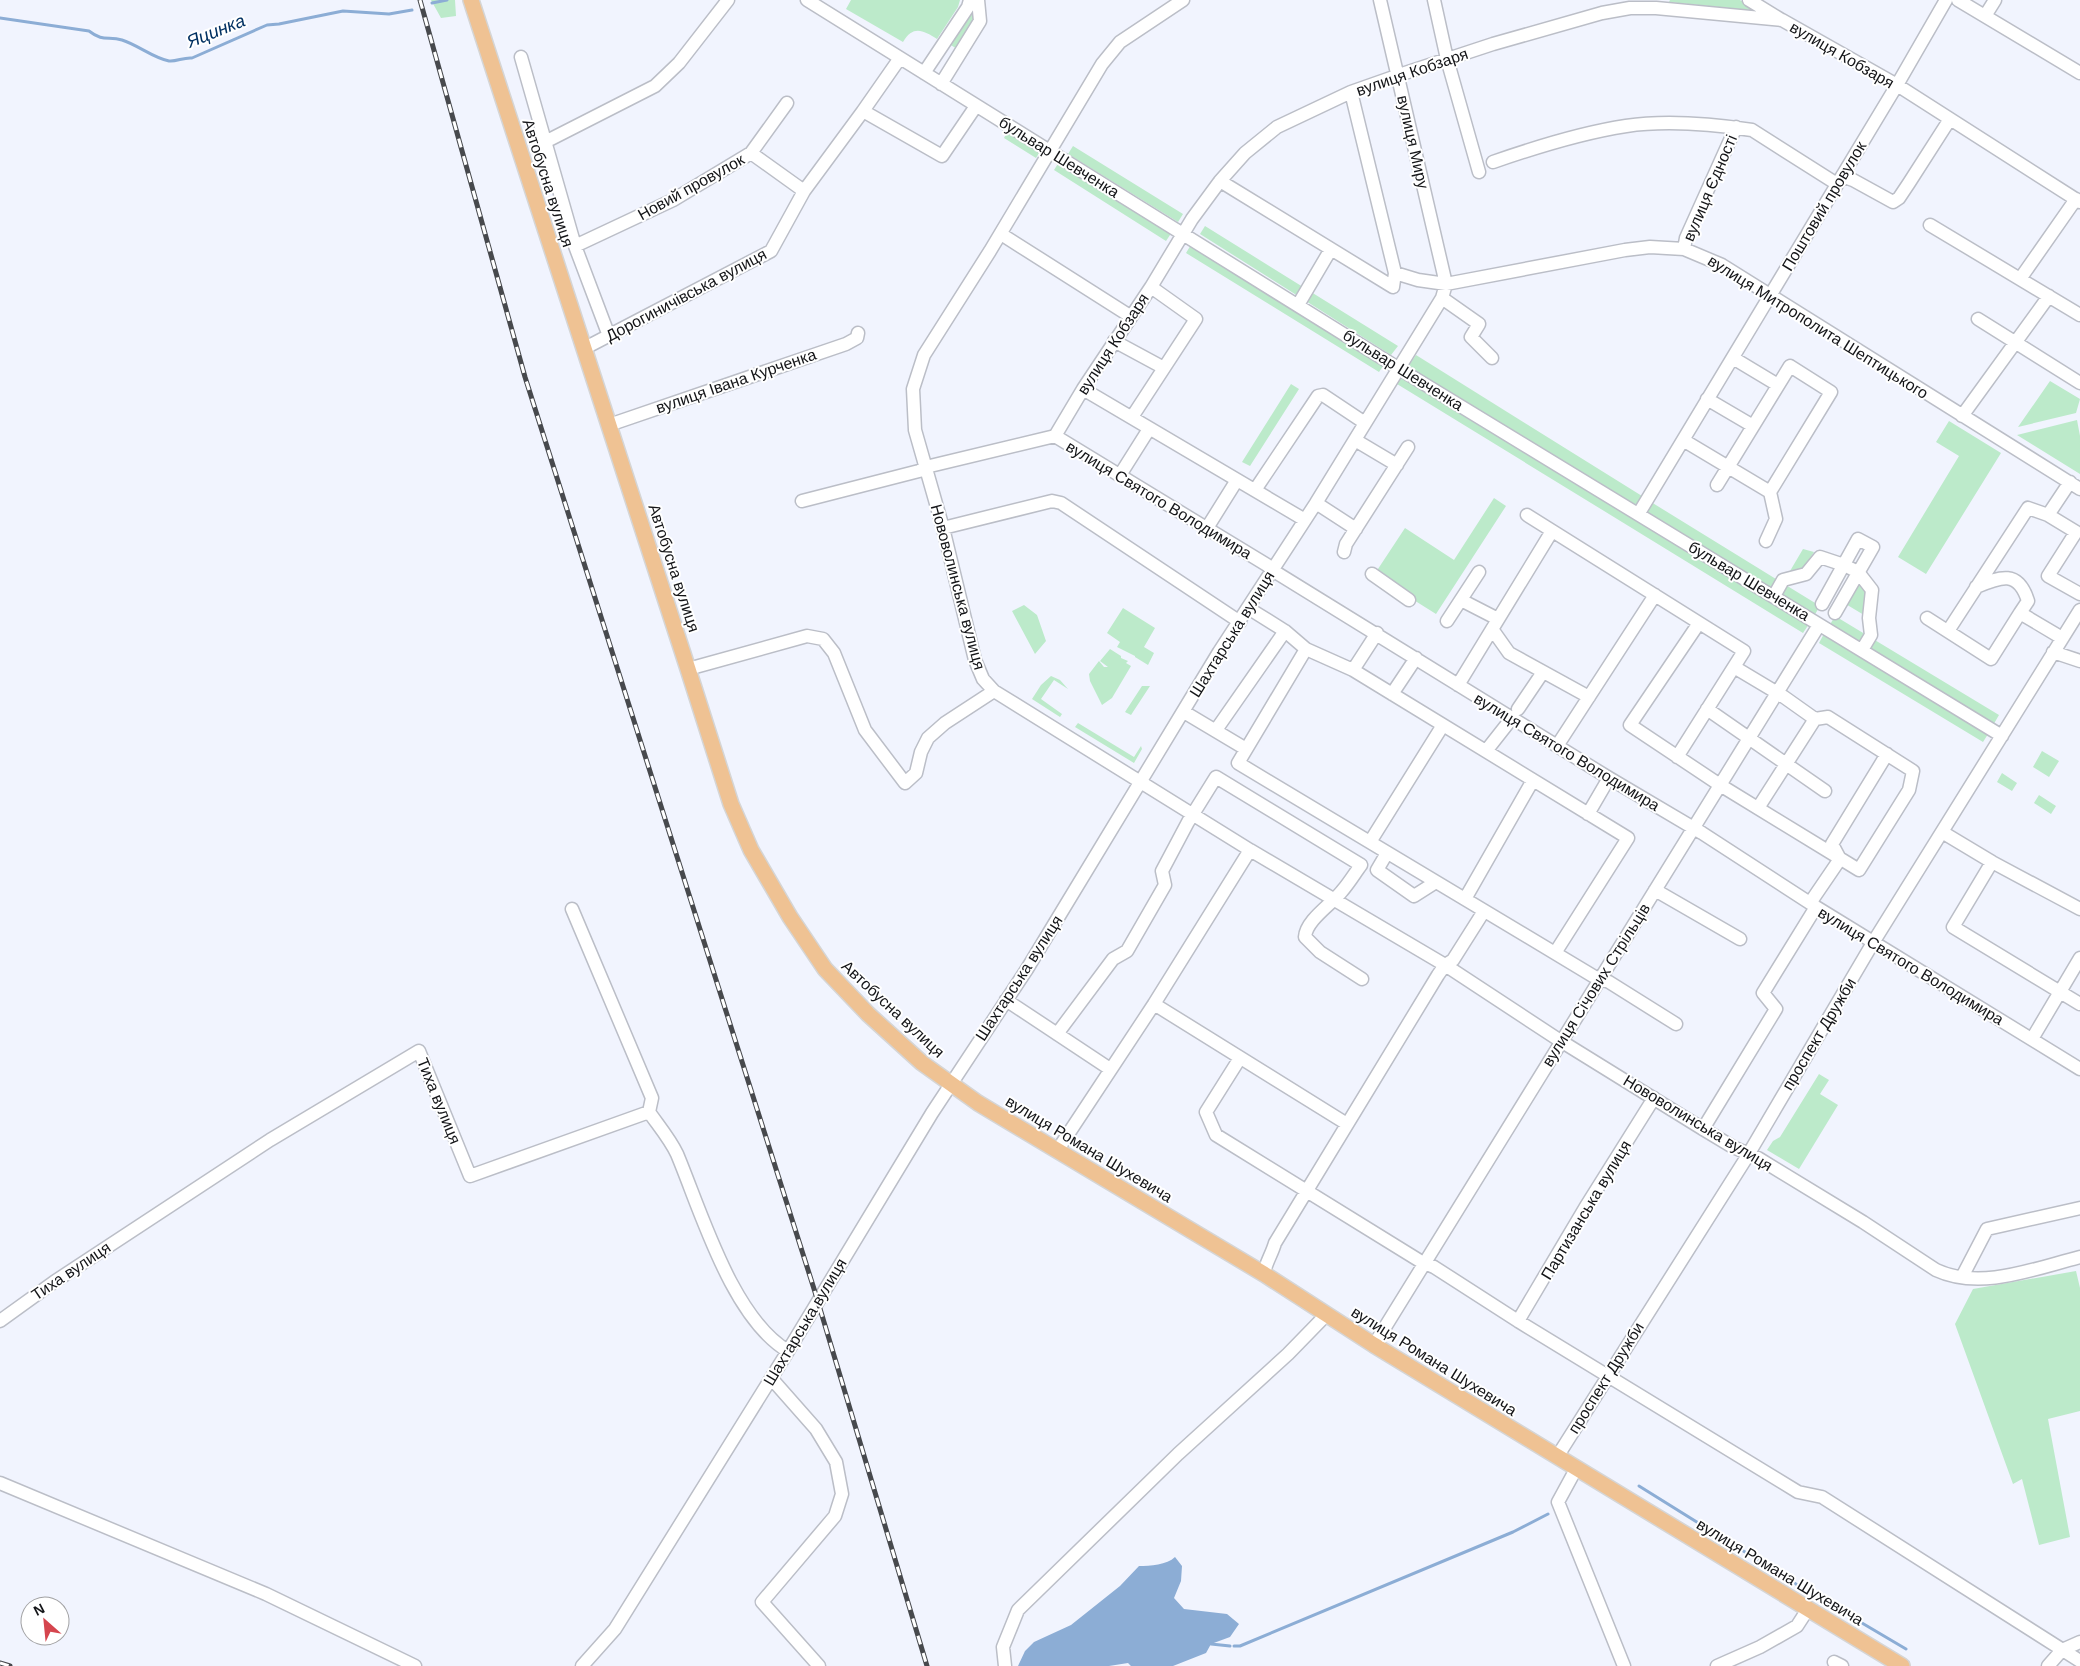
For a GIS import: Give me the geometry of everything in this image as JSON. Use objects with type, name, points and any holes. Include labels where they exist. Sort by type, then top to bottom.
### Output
[{"type":"main road","name":"Автобусна вулиця","points":[[471,0],[585,348],[730,804],[751,850],[790,917],[825,969],[868,1014],[922,1063],[950,1084]]},
{"type":"main road","name":"вулиця Романа Шухевича","points":[[950,1084],[1264,1274],[1326,1315],[1576,1469],[1902,1666]]},
{"type":"street","points":[[545,142],[655,86],[679,63],[728,0]]},
{"type":"street","name":"бульвар Шевченка","points":[[807,0],[898,61],[924,73],[1051,150],[1398,368],[1639,513],[2002,736]]},
{"type":"street","points":[[924,73],[968,7],[970,0]]},
{"type":"street","points":[[941,84],[980,22],[978,0]]},
{"type":"street","name":"Нововолинська вулиця","points":[[1183,0],[1120,42],[1102,64],[1001,234],[924,355],[914,389],[914,430],[943,528],[975,660],[983,680],[994,690],[1250,850],[1446,965],[1561,1041],[1733,1146],[1749,1153],[1945,1274],[1962,1278],[2001,1277],[2080,1257]]},
{"type":"street","name":"вулиця Миру","points":[[1380,0],[1446,284]]},
{"type":"street","points":[[1434,0],[1447,59],[1479,172]]},
{"type":"street","points":[[1749,0],[1782,20]]},
{"type":"street","name":"Поштовий провулок","points":[[1639,513],[1897,86],[1946,0]]},
{"type":"street","points":[[1958,0],[2080,73]]},
{"type":"street","points":[[1985,16],[1995,0]]},
{"type":"street","name":"вулиця Кобзаря","points":[[1055,436],[1183,233],[1220,181],[1245,153],[1277,127],[1351,92],[1398,75],[1602,13],[1658,4],[1782,20],[1897,86],[2078,201]]},
{"type":"street","name":"Автобусна вулиця","points":[[521,57],[574,246],[609,336]]},
{"type":"street","name":"Дорогиничівська вулиця","points":[[585,348],[771,251],[804,190],[898,61]]},
{"type":"street","points":[[1220,181],[1394,287],[1395,272],[1351,92]]},
{"type":"street","name":"Новий провулок","points":[[574,246],[673,200],[751,153],[787,102]]},
{"type":"street","points":[[863,111],[942,156],[976,106]]},
{"type":"street","name":"вулиця Єдності","points":[[1492,162],[1560,140],[1627,126],[1668,124],[1736,128],[1752,130],[1840,180],[1853,180],[1893,202],[1899,198],[1950,119]]},
{"type":"street","name":"вулиця Єдності","points":[[1684,249],[1686,238],[1736,128]]},
{"type":"street","points":[[751,153],[804,190]]},
{"type":"street","points":[[2020,279],[2078,201]]},
{"type":"street","points":[[1930,225],[2080,315]]},
{"type":"street","points":[[1001,234],[1130,316]]},
{"type":"street","name":"вулиця Митрополита Шептицького","points":[[1395,272],[1418,280],[1446,284],[1625,250],[1661,247],[1684,249],[1715,262],[2075,486]]},
{"type":"street","points":[[1298,305],[1331,249]]},
{"type":"street","name":"Шахтарська вулиця","points":[[582,1666],[614,1630],[788,1351],[950,1084],[1006,1000],[1142,783],[1248,608],[1355,440],[1442,298],[1446,284]]},
{"type":"street","points":[[1132,417],[1196,319],[1150,287]]},
{"type":"street","points":[[1962,416],[2049,296]]},
{"type":"street","points":[[1442,298],[1479,324],[1471,337],[1492,358]]},
{"type":"street","points":[[1978,319],[2080,383]]},
{"type":"street","name":"вулиця Івана Курченка","points":[[609,425],[846,344],[856,338],[858,333]]},
{"type":"street","points":[[1114,341],[1164,368]]},
{"type":"street","points":[[1733,358],[1778,385]]},
{"type":"street","points":[[1716,485],[1790,366],[1831,392],[1770,492],[1776,519],[1766,541]]},
{"type":"street","points":[[1083,389],[1304,520]]},
{"type":"street","points":[[1255,490],[1318,396],[1323,395],[1365,423]]},
{"type":"street","points":[[1707,399],[1753,426]]},
{"type":"street","points":[[1120,475],[1149,429]]},
{"type":"street","points":[[802,502],[926,469],[930,466],[1055,436]]},
{"type":"street","name":"вулиця Святого Володимира","points":[[1055,436],[1377,633],[1458,685],[1515,714],[1557,746],[1744,859],[1813,905],[2080,1069]]},
{"type":"street","points":[[1355,440],[1397,465]]},
{"type":"street","points":[[1683,440],[1770,492]]},
{"type":"street","points":[[1344,552],[1346,544],[1408,447]]},
{"type":"street","points":[[1207,528],[1237,480]]},
{"type":"street","points":[[2048,515],[2075,486]]},
{"type":"street","points":[[943,528],[1052,501],[1062,503],[1240,622]]},
{"type":"street","points":[[1316,502],[1356,529]]},
{"type":"street","points":[[1948,631],[2028,508],[2048,515],[2076,532],[2048,576],[2080,594]]},
{"type":"street","points":[[1527,515],[1744,651],[1677,756]]},
{"type":"street","points":[[1458,685],[1552,531]]},
{"type":"street","points":[[1822,604],[1858,539],[1873,547],[1835,612]]},
{"type":"street","points":[[1774,596],[1783,580],[1806,574],[1820,557],[1858,572],[1872,590],[1869,618],[1871,635],[1862,650]]},
{"type":"street","points":[[1447,621],[1479,572]]},
{"type":"street","points":[[1372,574],[1410,600]]},
{"type":"street","points":[[1927,618],[1991,659],[2028,601],[2024,590],[2012,579],[2002,577],[1976,587]]},
{"type":"street","points":[[1557,746],[1656,596]]},
{"type":"street","points":[[1461,600],[1495,624],[1509,654],[1589,697]]},
{"type":"street","points":[[1248,608],[1285,631],[1306,649],[1353,670],[1628,838],[1555,953]]},
{"type":"street","name":"проспект Дружби","points":[[1557,1457],[1749,1153],[1874,942],[2080,610]]},
{"type":"street","points":[[2020,613],[2062,638]]},
{"type":"street","points":[[1699,623],[1630,725],[1720,785],[1859,870],[1909,790],[1913,771],[1828,716],[1815,719],[1758,808]]},
{"type":"street","name":"вулиця Січових Стрільців","points":[[1374,1345],[1808,640],[1820,624]]},
{"type":"street","points":[[1216,730],[1285,631]]},
{"type":"street","points":[[1353,670],[1377,633]]},
{"type":"street","points":[[688,668],[807,636],[824,639],[834,653],[865,730],[905,783],[916,773],[921,752],[928,738],[945,723],[994,690]]},
{"type":"street","points":[[1306,649],[1238,763],[1676,1024]]},
{"type":"street","points":[[2054,652],[2080,661]]},
{"type":"street","points":[[1392,694],[1416,658]]},
{"type":"street","points":[[1734,667],[1776,692],[1815,719]]},
{"type":"street","points":[[1486,751],[1515,714],[1543,672]]},
{"type":"street","points":[[1707,709],[1825,791]]},
{"type":"street","points":[[1184,712],[1246,749]]},
{"type":"street","points":[[1370,842],[1443,725]]},
{"type":"street","points":[[1840,858],[1832,844],[1886,754]]},
{"type":"street","points":[[1057,1034],[1113,959],[1126,951],[1166,885],[1162,872],[1216,777],[1361,865],[1335,899],[1326,906],[1307,928],[1305,937],[1320,952],[1362,980]]},
{"type":"street","points":[[1588,814],[1609,778]]},
{"type":"street","points":[[1464,899],[1533,780]]},
{"type":"street","points":[[1942,832],[1992,862],[2080,909]]},
{"type":"street","points":[[1058,1151],[1154,1004],[1250,850]]},
{"type":"street","points":[[1387,853],[1378,870],[1414,896],[1436,882]]},
{"type":"street","points":[[1703,1128],[1776,1008],[1763,993],[1840,858]]},
{"type":"street","points":[[1992,862],[1954,927],[2080,1004]]},
{"type":"street","points":[[1655,890],[1740,939]]},
{"type":"street","points":[[572,910],[652,1098],[649,1112],[676,1152],[694,1201],[721,1263],[739,1295],[770,1339],[788,1351]]},
{"type":"street","points":[[1264,1274],[1265,1267],[1272,1257],[1275,1243],[1347,1124],[1446,965],[1453,960],[1484,911]]},
{"type":"street","points":[[2032,1039],[2080,958]]},
{"type":"street","points":[[1006,1000],[1110,1069]]},
{"type":"street","points":[[1154,1004],[1347,1124]]},
{"type":"street","name":"Тиха вулиця","points":[[0,1321],[62,1277],[270,1140],[419,1051],[470,1176],[649,1112]]},
{"type":"street","points":[[1240,1058],[1206,1112],[1216,1135],[1798,1492],[1822,1498],[2080,1661]]},
{"type":"street","name":"Партизанська вулиця","points":[[1518,1321],[1585,1208],[1654,1098]]},
{"type":"street","points":[[1962,1278],[1986,1229],[2080,1208]]},
{"type":"street","points":[[1005,1666],[1002,1647],[1018,1610],[1178,1454],[1288,1354],[1326,1315]]},
{"type":"street","points":[[771,1378],[816,1429],[836,1462],[842,1494],[835,1516],[762,1602],[819,1666]]},
{"type":"street","points":[[1576,1469],[1558,1502],[1624,1666]]},
{"type":"street","points":[[0,1483],[244,1584],[414,1666]]},
{"type":"street","points":[[1717,1666],[1760,1647],[1797,1626],[1808,1609]]},
{"type":"street","points":[[2048,1666],[2062,1650],[2080,1642]]},
{"type":"green space","points":[[431,0],[455,0],[456,16],[441,18]]},
{"type":"green space","points":[[851,0],[960,0],[958,7],[937,39],[927,33],[914,31],[903,42],[846,9]]},
{"type":"green space","points":[[1670,0],[1740,0],[1758,11],[1669,2]]},
{"type":"green space","points":[[972,13],[976,15],[959,50],[949,44]]},
{"type":"green space","points":[[1008,130],[1041,150],[1036,158],[1004,138]]},
{"type":"green space","points":[[1073,146],[1183,214],[1178,222],[1068,154]]},
{"type":"green space","points":[[1061,159],[1172,232],[1166,241],[1054,170]]},
{"type":"green space","points":[[1205,226],[1398,346],[1391,355],[1200,234]]},
{"type":"green space","points":[[1192,243],[1385,363],[1379,372],[1186,253]]},
{"type":"green space","points":[[1416,355],[1642,496],[1636,505],[1406,369]]},
{"type":"green space","points":[[1403,373],[1811,621],[1803,633],[1397,384]]},
{"type":"green space","points":[[2050,381],[2080,399],[2076,413],[2018,427]]},
{"type":"green space","points":[[1291,384],[1299,389],[1250,466],[1242,462]]},
{"type":"green space","points":[[2077,420],[2080,436],[2080,474],[2017,435]]},
{"type":"green space","points":[[1949,421],[2001,453],[1926,574],[1898,557],[1959,456],[1936,442]]},
{"type":"green space","points":[[1494,498],[1506,506],[1436,614],[1374,575],[1405,528],[1454,560]]},
{"type":"green space","points":[[1651,502],[1820,606],[1814,616],[1644,512]]},
{"type":"green space","points":[[1803,549],[1814,552],[1803,569],[1790,571]]},
{"type":"green space","points":[[1864,584],[1868,590],[1864,615],[1844,603],[1853,585]]},
{"type":"green space","points":[[1024,605],[1037,615],[1046,641],[1035,654],[1012,611]]},
{"type":"green space","points":[[1123,608],[1155,628],[1144,647],[1154,653],[1148,665],[1117,647],[1120,642],[1107,633]]},
{"type":"green space","points":[[1835,616],[1999,715],[1992,727],[1828,628]]},
{"type":"green space","points":[[1825,632],[1990,731],[1983,742],[1819,643]]},
{"type":"green space","points":[[1110,649],[1128,661],[1126,663],[1131,666],[1112,698],[1102,705],[1090,681],[1089,674],[1099,661],[1104,667],[1108,667],[1100,661]]},
{"type":"green space","points":[[1051,676],[1060,680],[1068,689],[1054,680],[1041,699],[1062,714],[1060,717],[1032,699],[1041,685]]},
{"type":"green space","points":[[1142,686],[1150,686],[1131,715],[1125,712]]},
{"type":"green space","points":[[1078,723],[1134,757],[1141,746],[1142,749],[1134,763],[1075,727]]},
{"type":"green space","points":[[2042,751],[2059,761],[2049,777],[2033,767]]},
{"type":"green space","points":[[2002,773],[2017,783],[2012,791],[1997,782]]},
{"type":"green space","points":[[2039,795],[2056,806],[2051,814],[2034,803]]},
{"type":"green space","points":[[1819,1074],[1829,1080],[1820,1094],[1838,1105],[1799,1169],[1767,1150],[1773,1141],[1780,1137]]},
{"type":"green space","points":[[2076,1271],[2080,1288],[2080,1411],[2048,1419],[2070,1537],[2039,1545],[2022,1479],[2013,1484],[1955,1324],[1973,1289]]},
{"type":"water","points":[[1175,1557],[1182,1566],[1181,1581],[1174,1598],[1184,1609],[1227,1614],[1239,1624],[1230,1637],[1211,1644],[1206,1653],[1173,1666],[1131,1666],[1128,1663],[1109,1666],[1018,1666],[1025,1651],[1034,1642],[1071,1625],[1120,1586],[1139,1566],[1163,1563]]},
{"type":"waterway","name":"Яцинка","points":[[432,3],[447,0]]},
{"type":"waterway","name":"Яцинка","points":[[0,18],[89,31],[102,38],[122,40],[157,57],[172,61],[192,58],[267,25],[343,11],[389,14],[412,10]]},
{"type":"waterway","points":[[1639,1486],[1761,1562]]},
{"type":"waterway","points":[[1234,1646],[1240,1646],[1513,1532],[1548,1514]]},
{"type":"waterway","points":[[1779,1574],[1906,1649]]},
{"type":"waterway","points":[[1211,1644],[1230,1646]]},
{"type":"railway","points":[[420,0],[525,377],[815,1292],[927,1666]]},
{"type":"railway","points":[[0,1663],[10,1666]]}]
